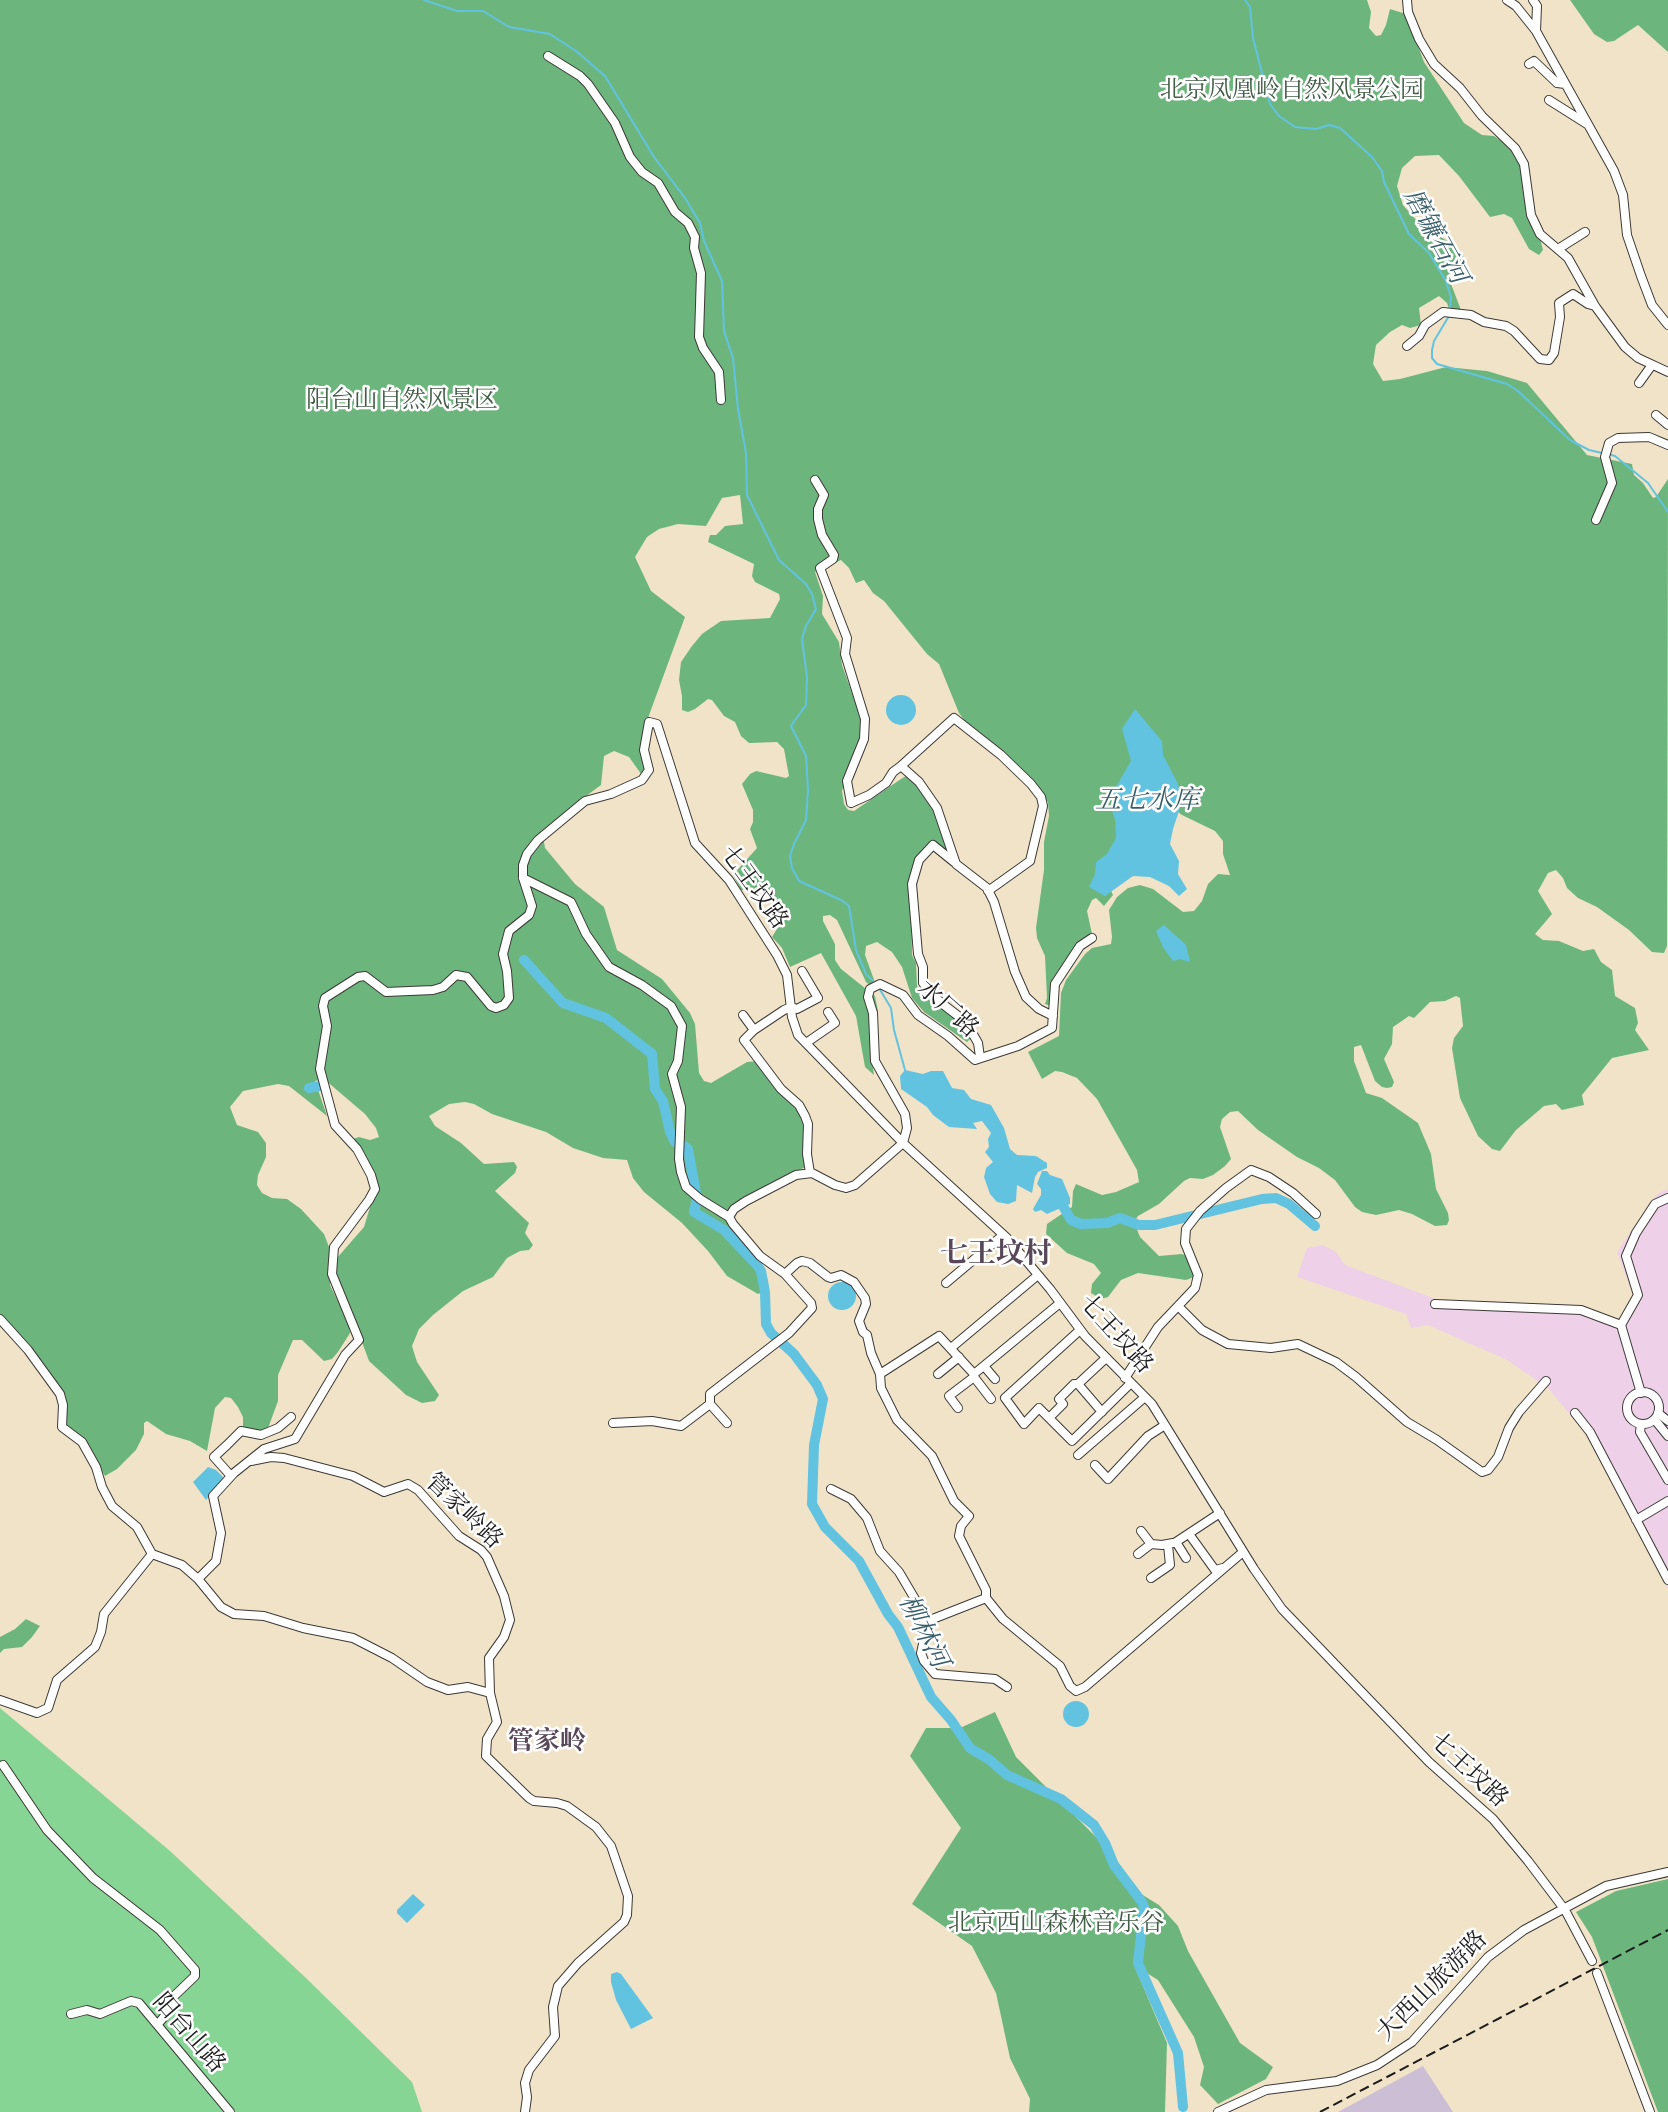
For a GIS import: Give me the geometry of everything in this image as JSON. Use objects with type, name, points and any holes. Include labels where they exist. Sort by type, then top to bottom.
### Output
[{"type":"street","points":[[1407,0],[1408,12],[1419,39],[1434,64],[1515,148],[1524,164],[1531,215],[1540,234],[1568,258],[1595,306],[1625,347],[1668,372]]},
{"type":"street","points":[[1507,0],[1516,6],[1536,31],[1614,171],[1622,191],[1627,235],[1652,305],[1668,325]]},
{"type":"street","points":[[1533,0],[1537,6],[1536,31]]},
{"type":"street","points":[[548,56],[588,84],[615,123],[630,157],[642,172],[658,183],[675,212],[688,223],[695,236],[694,248],[701,273],[699,337],[719,372],[721,400]]},
{"type":"street","points":[[1529,64],[1534,61],[1557,83],[1565,84]]},
{"type":"street","points":[[1549,100],[1587,124]]},
{"type":"street","points":[[1558,249],[1585,232]]},
{"type":"street","points":[[1407,346],[1419,336],[1424,325],[1443,312],[1471,315],[1484,322],[1506,326],[1540,359],[1549,360],[1554,353],[1560,317],[1559,303],[1573,294],[1595,306]]},
{"type":"street","points":[[1639,383],[1652,365]]},
{"type":"street","points":[[1656,415],[1668,425]]},
{"type":"street","points":[[1596,520],[1612,483],[1605,454],[1613,439],[1655,438],[1668,445]]},
{"type":"street","points":[[815,480],[824,495],[818,509],[822,535],[834,555],[833,559],[820,568],[848,638],[845,654],[865,719],[864,739],[847,781],[851,803],[886,783],[893,772],[954,718],[1001,755],[1041,797],[1043,806],[1030,861],[988,891]]},
{"type":"street","name":"七王坟路","points":[[523,878],[523,865],[527,854],[538,840],[572,810],[585,801],[631,786],[647,775],[649,770],[644,750],[649,722],[657,724],[695,843],[736,889],[787,975],[798,1035],[903,1143],[1003,1235],[1080,1330],[1145,1396],[1282,1609],[1429,1762],[1493,1819],[1565,1910],[1592,1961]]},
{"type":"street","points":[[901,766],[919,782],[937,808],[956,864]]},
{"type":"street","points":[[980,1057],[978,1043],[967,1022],[940,1002],[922,983],[923,967],[915,930],[912,884],[919,860],[933,845],[988,891],[1027,997],[1039,1009],[1054,1016]]},
{"type":"street","points":[[523,878],[571,902],[586,934],[609,967],[642,985],[671,1006],[682,1033],[678,1061],[672,1074],[681,1107],[679,1164],[683,1181],[697,1197],[729,1217],[760,1256],[785,1274],[811,1303],[812,1308],[789,1333],[710,1394],[710,1404],[727,1423]]},
{"type":"street","points":[[198,1579],[215,1561],[221,1533],[213,1496],[231,1476],[264,1449],[295,1439],[339,1364],[359,1340],[332,1274],[334,1247],[369,1200],[374,1189],[372,1175],[357,1149],[335,1125],[320,1069],[327,1026],[323,1006],[325,998],[358,976],[365,976],[386,992],[433,990],[443,987],[456,975],[467,977],[491,1006],[496,1008],[504,1005],[509,998],[508,971],[503,954],[509,931],[529,915],[532,906],[523,878]]},
{"type":"street","points":[[1054,1016],[1052,1009],[1055,984],[1080,946],[1092,938]]},
{"type":"street","points":[[802,971],[818,998],[797,1009],[791,1007],[754,1030],[746,1037],[745,1044],[781,1089],[799,1105],[805,1116],[808,1124],[807,1154],[810,1173]]},
{"type":"street","name":"水厂路","points":[[903,1143],[907,1128],[905,1114],[875,1061],[873,1013],[868,997],[870,989],[880,984],[903,995],[918,1015],[948,1036],[975,1060],[1042,1034],[1052,1028],[1054,1016]]},
{"type":"street","points":[[806,1042],[835,1023],[828,1012]]},
{"type":"street","points":[[743,1015],[754,1030]]},
{"type":"street","points":[[729,1217],[734,1209],[796,1175],[810,1173],[846,1188],[855,1185],[903,1143]]},
{"type":"street","points":[[1080,1330],[1005,1398],[1024,1424],[1039,1408],[1072,1441],[1102,1412],[1128,1380],[1158,1327],[1195,1287],[1198,1275],[1185,1243],[1186,1229],[1200,1211],[1251,1170],[1269,1177],[1293,1193],[1316,1214]]},
{"type":"street","points":[[1641,1393],[1621,1325],[1638,1295],[1626,1256],[1636,1233],[1655,1204],[1668,1198]]},
{"type":"street","points":[[946,1283],[1003,1235]]},
{"type":"street","points":[[785,1274],[802,1261],[810,1263],[828,1277],[841,1275],[854,1282],[865,1298],[866,1304],[859,1321],[867,1335],[880,1374],[881,1388],[897,1420],[932,1456],[954,1501],[970,1516],[961,1526],[959,1536],[986,1590],[986,1598],[1003,1619],[1060,1666],[1070,1686],[1076,1691],[1085,1688],[1243,1552]]},
{"type":"street","points":[[951,1348],[1038,1275]]},
{"type":"street","points":[[958,1408],[949,1396],[1060,1303]]},
{"type":"street","points":[[1435,1304],[1580,1310],[1621,1325]]},
{"type":"street","points":[[1178,1306],[1202,1330],[1227,1345],[1271,1348],[1298,1344],[1336,1362],[1399,1416],[1482,1472],[1488,1470],[1498,1457],[1509,1428],[1519,1412],[1546,1381]]},
{"type":"street","points":[[0,1320],[20,1340],[60,1394],[63,1405],[60,1421],[62,1427],[77,1437],[88,1450],[112,1506],[137,1527],[152,1554],[178,1563],[198,1579],[221,1608],[234,1614],[264,1616],[303,1628],[353,1638],[392,1658],[427,1682],[449,1690],[468,1687],[490,1693]]},
{"type":"street","points":[[880,1374],[939,1336],[991,1399]]},
{"type":"street","points":[[938,1374],[959,1357]]},
{"type":"street","points":[[1049,1418],[1063,1404],[1059,1399],[1073,1384],[1078,1384],[1106,1358]]},
{"type":"street","points":[[984,1366],[995,1379]]},
{"type":"street","points":[[1078,1384],[1102,1412]]},
{"type":"street","points":[[1656,1416],[1648,1424],[1641,1424],[1630,1417],[1627,1409],[1631,1398],[1641,1393],[1649,1394],[1668,1406]]},
{"type":"street","points":[[1078,1455],[1145,1396]]},
{"type":"street","points":[[1656,1400],[1656,1416],[1668,1436]]},
{"type":"street","points":[[614,1423],[652,1421],[681,1426],[710,1404]]},
{"type":"street","points":[[1575,1413],[1590,1432],[1668,1580]]},
{"type":"street","points":[[1656,1416],[1668,1421]]},
{"type":"street","points":[[231,1476],[214,1457],[241,1431],[261,1435],[278,1428],[291,1417]]},
{"type":"street","points":[[1095,1465],[1108,1479],[1148,1436],[1165,1424]]},
{"type":"street","points":[[1641,1424],[1640,1432],[1668,1479]]},
{"type":"street","name":"管家岭路","points":[[248,1462],[271,1457],[284,1458],[353,1476],[384,1492],[408,1484],[418,1490],[459,1536],[481,1550],[504,1596],[510,1620],[504,1636],[489,1658],[490,1693],[497,1722],[485,1748],[488,1760],[529,1798],[567,1806],[596,1827],[611,1846],[628,1896],[627,1915],[624,1922],[569,1972],[558,1986],[554,2007],[555,2036],[529,2070],[525,2082],[525,2112]]},
{"type":"street","points":[[831,1489],[851,1499],[867,1518],[880,1551],[899,1572],[922,1611],[926,1630],[921,1653],[934,1674],[995,1679],[1007,1687]]},
{"type":"street","points":[[1636,1520],[1668,1501]]},
{"type":"street","points":[[1138,1554],[1151,1544],[1172,1544],[1220,1513]]},
{"type":"street","points":[[1141,1531],[1151,1544]]},
{"type":"street","points":[[1189,1534],[1215,1570],[1223,1568]]},
{"type":"street","points":[[1172,1544],[1186,1558]]},
{"type":"street","points":[[1151,1578],[1170,1565],[1172,1544]]},
{"type":"street","points":[[0,1700],[37,1713],[48,1707],[57,1680],[95,1647],[101,1633],[104,1614],[152,1554]]},
{"type":"street","points":[[925,1622],[986,1598]]},
{"type":"street","points":[[3,1765],[47,1830],[93,1878],[160,1930],[195,1970],[195,1976],[172,1998],[173,2006],[158,2024]]},
{"type":"street","name":"大西山旅游路","points":[[1218,2112],[1266,2090],[1337,2081],[1389,2059],[1421,2033],[1488,1957],[1524,1930],[1606,1886],[1668,1872]]},
{"type":"street","points":[[1597,1973],[1650,2112]]},
{"type":"street","name":"阳台山路","points":[[71,2014],[87,2010],[100,2014],[131,2001],[138,2003],[230,2112]]},
{"type":"shaded area","points":[[1668,1189],[1668,1589],[1585,1433],[1549,1389],[1507,1360],[1428,1325],[1411,1328],[1406,1314],[1297,1277],[1307,1248],[1323,1245],[1336,1252],[1345,1265],[1438,1300],[1580,1305],[1621,1320],[1633,1295],[1617,1252],[1656,1195]]},
{"type":"shaded area","points":[[1423,2066],[1453,2112],[1338,2112]]},
{"type":"green space","name":"阳台山自然风景区","points":[[0,0],[1367,0],[1371,12],[1369,28],[1376,36],[1381,35],[1390,9],[1406,14],[1424,62],[1464,123],[1482,135],[1494,136],[1510,147],[1520,159],[1543,250],[1539,255],[1529,249],[1512,218],[1504,214],[1490,217],[1459,176],[1439,155],[1415,156],[1402,168],[1397,186],[1403,205],[1424,229],[1454,244],[1465,259],[1448,276],[1461,310],[1458,317],[1452,317],[1447,303],[1439,296],[1419,308],[1421,325],[1410,328],[1402,325],[1390,332],[1376,345],[1373,364],[1383,381],[1446,367],[1487,371],[1527,383],[1587,455],[1632,464],[1634,475],[1653,498],[1668,479],[1667,946],[1664,953],[1652,952],[1629,930],[1597,907],[1578,898],[1567,888],[1556,870],[1548,873],[1538,891],[1552,914],[1535,934],[1543,940],[1559,941],[1583,951],[1594,949],[1601,962],[1612,970],[1615,996],[1635,1008],[1638,1023],[1635,1030],[1649,1050],[1612,1058],[1582,1095],[1584,1105],[1562,1110],[1556,1104],[1544,1106],[1516,1130],[1500,1151],[1492,1149],[1478,1136],[1460,1098],[1452,1048],[1454,1038],[1463,1026],[1460,998],[1456,996],[1445,1001],[1430,1002],[1414,1018],[1409,1016],[1393,1027],[1392,1044],[1384,1059],[1394,1082],[1392,1087],[1382,1087],[1375,1081],[1361,1045],[1354,1047],[1354,1061],[1366,1093],[1382,1098],[1418,1123],[1431,1154],[1436,1189],[1448,1213],[1447,1225],[1435,1226],[1399,1210],[1376,1215],[1362,1212],[1355,1207],[1335,1180],[1258,1130],[1238,1111],[1230,1112],[1222,1119],[1220,1127],[1231,1159],[1225,1166],[1203,1179],[1190,1178],[1184,1181],[1159,1204],[1138,1216],[1134,1222],[1140,1237],[1159,1256],[1187,1256],[1196,1273],[1194,1277],[1186,1280],[1138,1273],[1121,1280],[1108,1297],[1101,1299],[1091,1293],[1092,1284],[1101,1273],[1094,1264],[1067,1253],[1046,1234],[1047,1224],[1072,1207],[1076,1184],[1102,1195],[1116,1192],[1139,1182],[1137,1170],[1097,1099],[1077,1078],[1062,1072],[1055,1071],[1042,1079],[1028,1052],[1059,1036],[1061,993],[1066,980],[1092,948],[1111,944],[1109,910],[1117,897],[1128,888],[1140,885],[1153,889],[1183,912],[1194,911],[1202,901],[1208,884],[1218,874],[1230,875],[1223,854],[1223,841],[1215,831],[1182,815],[1166,803],[1124,802],[1109,886],[1113,895],[1104,906],[1096,898],[1092,900],[1087,911],[1092,934],[1058,980],[1051,1006],[1045,1004],[1045,956],[1037,938],[1036,928],[1044,870],[1048,802],[1029,776],[968,725],[959,713],[939,664],[927,654],[864,580],[856,583],[849,568],[841,560],[815,572],[823,596],[822,614],[839,642],[842,665],[862,721],[859,747],[848,769],[842,791],[844,804],[848,810],[854,811],[906,776],[911,778],[932,803],[952,858],[935,845],[918,868],[911,896],[912,955],[916,963],[917,986],[922,995],[966,1029],[971,1038],[967,1042],[924,1012],[912,998],[902,967],[892,952],[877,942],[866,946],[865,955],[877,988],[866,982],[837,920],[830,915],[823,916],[835,944],[835,960],[841,969],[875,996],[878,1011],[873,1034],[874,1075],[865,1067],[856,1016],[821,953],[790,967],[782,948],[772,937],[782,921],[775,897],[764,888],[741,890],[733,875],[757,848],[750,829],[753,810],[742,784],[756,771],[786,778],[789,776],[784,749],[777,742],[749,743],[741,736],[735,722],[724,716],[712,700],[708,699],[688,712],[682,710],[679,680],[681,662],[702,634],[721,621],[770,618],[780,599],[779,594],[755,582],[752,576],[754,564],[708,542],[710,535],[716,535],[725,526],[743,524],[740,495],[722,498],[706,526],[678,524],[659,529],[647,537],[635,557],[651,591],[685,617],[648,718],[644,778],[629,757],[614,751],[604,756],[601,785],[570,808],[543,836],[545,848],[575,884],[604,907],[617,950],[662,979],[690,1013],[695,1024],[699,1073],[704,1081],[711,1083],[747,1062],[758,1061],[787,1100],[804,1117],[807,1166],[730,1207],[727,1213],[761,1261],[764,1272],[763,1292],[758,1294],[727,1276],[682,1223],[644,1192],[633,1178],[627,1160],[603,1158],[573,1148],[546,1132],[492,1114],[474,1104],[449,1104],[429,1116],[435,1126],[461,1143],[484,1164],[514,1162],[517,1167],[515,1173],[495,1191],[529,1223],[525,1233],[533,1245],[529,1250],[520,1251],[507,1258],[493,1277],[463,1291],[419,1329],[412,1346],[417,1362],[439,1395],[435,1401],[422,1403],[406,1395],[369,1361],[336,1272],[337,1258],[364,1227],[374,1194],[353,1139],[359,1137],[370,1140],[379,1137],[376,1128],[365,1114],[324,1079],[315,1081],[327,1116],[289,1086],[278,1084],[243,1091],[230,1107],[237,1125],[258,1132],[266,1143],[266,1157],[258,1175],[257,1185],[262,1193],[272,1198],[287,1199],[301,1209],[324,1234],[331,1252],[330,1285],[349,1324],[350,1333],[332,1359],[324,1361],[302,1340],[293,1340],[278,1375],[278,1401],[267,1431],[243,1431],[243,1417],[238,1407],[231,1398],[225,1397],[215,1408],[207,1451],[190,1441],[166,1434],[147,1421],[136,1450],[117,1469],[105,1476],[86,1443],[65,1426],[66,1408],[0,1315]]},
{"type":"green space","points":[[1570,0],[1668,0],[1668,52],[1638,25],[1614,41],[1607,42],[1594,34]]},
{"type":"green space","points":[[26,1619],[40,1626],[32,1637],[22,1647],[4,1649],[0,1653],[0,1637]]},
{"type":"green space","points":[[0,1708],[170,1851],[306,1978],[412,2082],[422,2112],[0,2112]]},
{"type":"green space","name":"北京西山森林音乐谷","points":[[995,1712],[1016,1757],[1110,1851],[1141,1894],[1159,1905],[1178,1926],[1188,1951],[1240,2043],[1273,2067],[1266,2079],[1218,2104],[1200,2085],[1204,2067],[1194,2037],[1158,1980],[1134,1965],[1167,2043],[1165,2112],[1029,2112],[1030,2099],[1010,2058],[996,1993],[972,1946],[912,1904],[961,1828],[910,1756],[926,1728],[960,1728]]},
{"type":"green space","points":[[1668,1879],[1668,2112],[1658,2112],[1592,1937],[1576,1912],[1616,1891]]},
{"type":"water","points":[[901,695],[911,700],[916,710],[911,720],[901,725],[891,720],[886,710],[891,700]]},
{"type":"water","name":"五七水库","points":[[1135,709],[1162,741],[1163,755],[1183,799],[1170,844],[1179,861],[1178,874],[1187,889],[1179,896],[1169,886],[1150,877],[1133,876],[1105,896],[1089,887],[1095,874],[1096,862],[1107,854],[1116,838],[1115,819],[1111,808],[1114,803],[1113,792],[1131,761],[1122,729]]},
{"type":"water","points":[[1164,925],[1186,945],[1190,962],[1180,959],[1173,961],[1163,947],[1156,931]]},
{"type":"water","points":[[905,1070],[923,1074],[943,1071],[952,1088],[964,1090],[971,1099],[991,1105],[1004,1128],[1010,1149],[1017,1155],[1036,1156],[1047,1163],[1047,1168],[1038,1172],[1035,1177],[1032,1193],[1017,1185],[1016,1201],[1008,1204],[997,1202],[990,1194],[984,1177],[986,1168],[993,1162],[985,1152],[989,1147],[988,1139],[991,1133],[982,1121],[973,1123],[977,1129],[949,1127],[901,1089],[900,1076]]},
{"type":"water","points":[[1042,1171],[1062,1179],[1070,1198],[1070,1204],[1047,1214],[1041,1210],[1035,1212],[1033,1209],[1041,1195],[1037,1184]]},
{"type":"water","points":[[842,1282],[852,1286],[856,1296],[852,1306],[842,1310],[832,1306],[828,1296],[832,1286]]},
{"type":"water","points":[[208,1467],[224,1478],[206,1500],[193,1482]]},
{"type":"water","points":[[1076,1701],[1085,1705],[1089,1714],[1085,1723],[1076,1727],[1067,1723],[1063,1714],[1067,1705]]},
{"type":"water","points":[[413,1894],[425,1905],[407,1923],[397,1910]]},
{"type":"water","points":[[617,1972],[653,2018],[631,2029],[616,2000],[611,1982],[611,1974]]},
{"type":"waterway","points":[[424,0],[457,11],[483,11],[509,27],[550,34],[576,51],[605,76],[654,157],[700,223],[704,241],[722,281],[724,331],[733,358],[746,453],[747,495],[779,560],[806,584],[816,609],[802,639],[807,677],[806,705],[791,726],[806,756],[808,790],[806,820],[790,856],[792,868],[799,881],[849,906],[856,950],[866,974],[876,984]]},
{"type":"waterway","name":"磨镰石河","points":[[1245,0],[1250,7],[1253,38],[1270,104],[1279,116],[1295,127],[1316,129],[1329,125],[1340,128],[1372,157],[1382,171],[1384,182],[1409,234],[1429,253],[1446,281],[1451,297],[1450,310]]},
{"type":"waterway","name":"磨镰石河","points":[[1449,316],[1434,341],[1432,358],[1437,364],[1507,384],[1570,440],[1589,450],[1602,453]]},
{"type":"waterway","name":"磨镰石河","points":[[1608,454],[1615,456],[1648,483],[1668,512]]},
{"type":"waterway","points":[[524,960],[563,1003],[606,1018],[652,1054],[655,1089],[663,1101],[675,1142]]},
{"type":"waterway","points":[[879,988],[891,1008],[905,1070]]},
{"type":"waterway","points":[[309,1088],[320,1086]]},
{"type":"waterway","name":"柳林河","points":[[684,1146],[688,1149],[697,1199],[694,1212],[724,1230],[757,1265],[761,1271],[765,1292],[766,1324],[771,1333],[794,1354],[817,1385],[823,1399],[814,1445],[812,1504],[825,1527],[859,1561],[898,1627],[931,1697],[970,1748],[1007,1775],[1061,1799],[1094,1825],[1114,1865],[1142,1902],[1144,1907],[1138,1963],[1178,2053],[1183,2107]]},
{"type":"waterway","points":[[1063,1206],[1071,1220],[1081,1224],[1107,1223],[1120,1218],[1139,1225],[1155,1225],[1276,1198],[1289,1204],[1315,1226]]},
{"type":"railway","points":[[1320,2112],[1668,1930]]},
{"type":"district","name":"七王坟村","points":[[996,1256]]},
{"type":"district","name":"管家岭","points":[[547,1743]]},
{"type":"park label","name":"北京凤凰岭自然风景公园","points":[[1292,91]]}]
